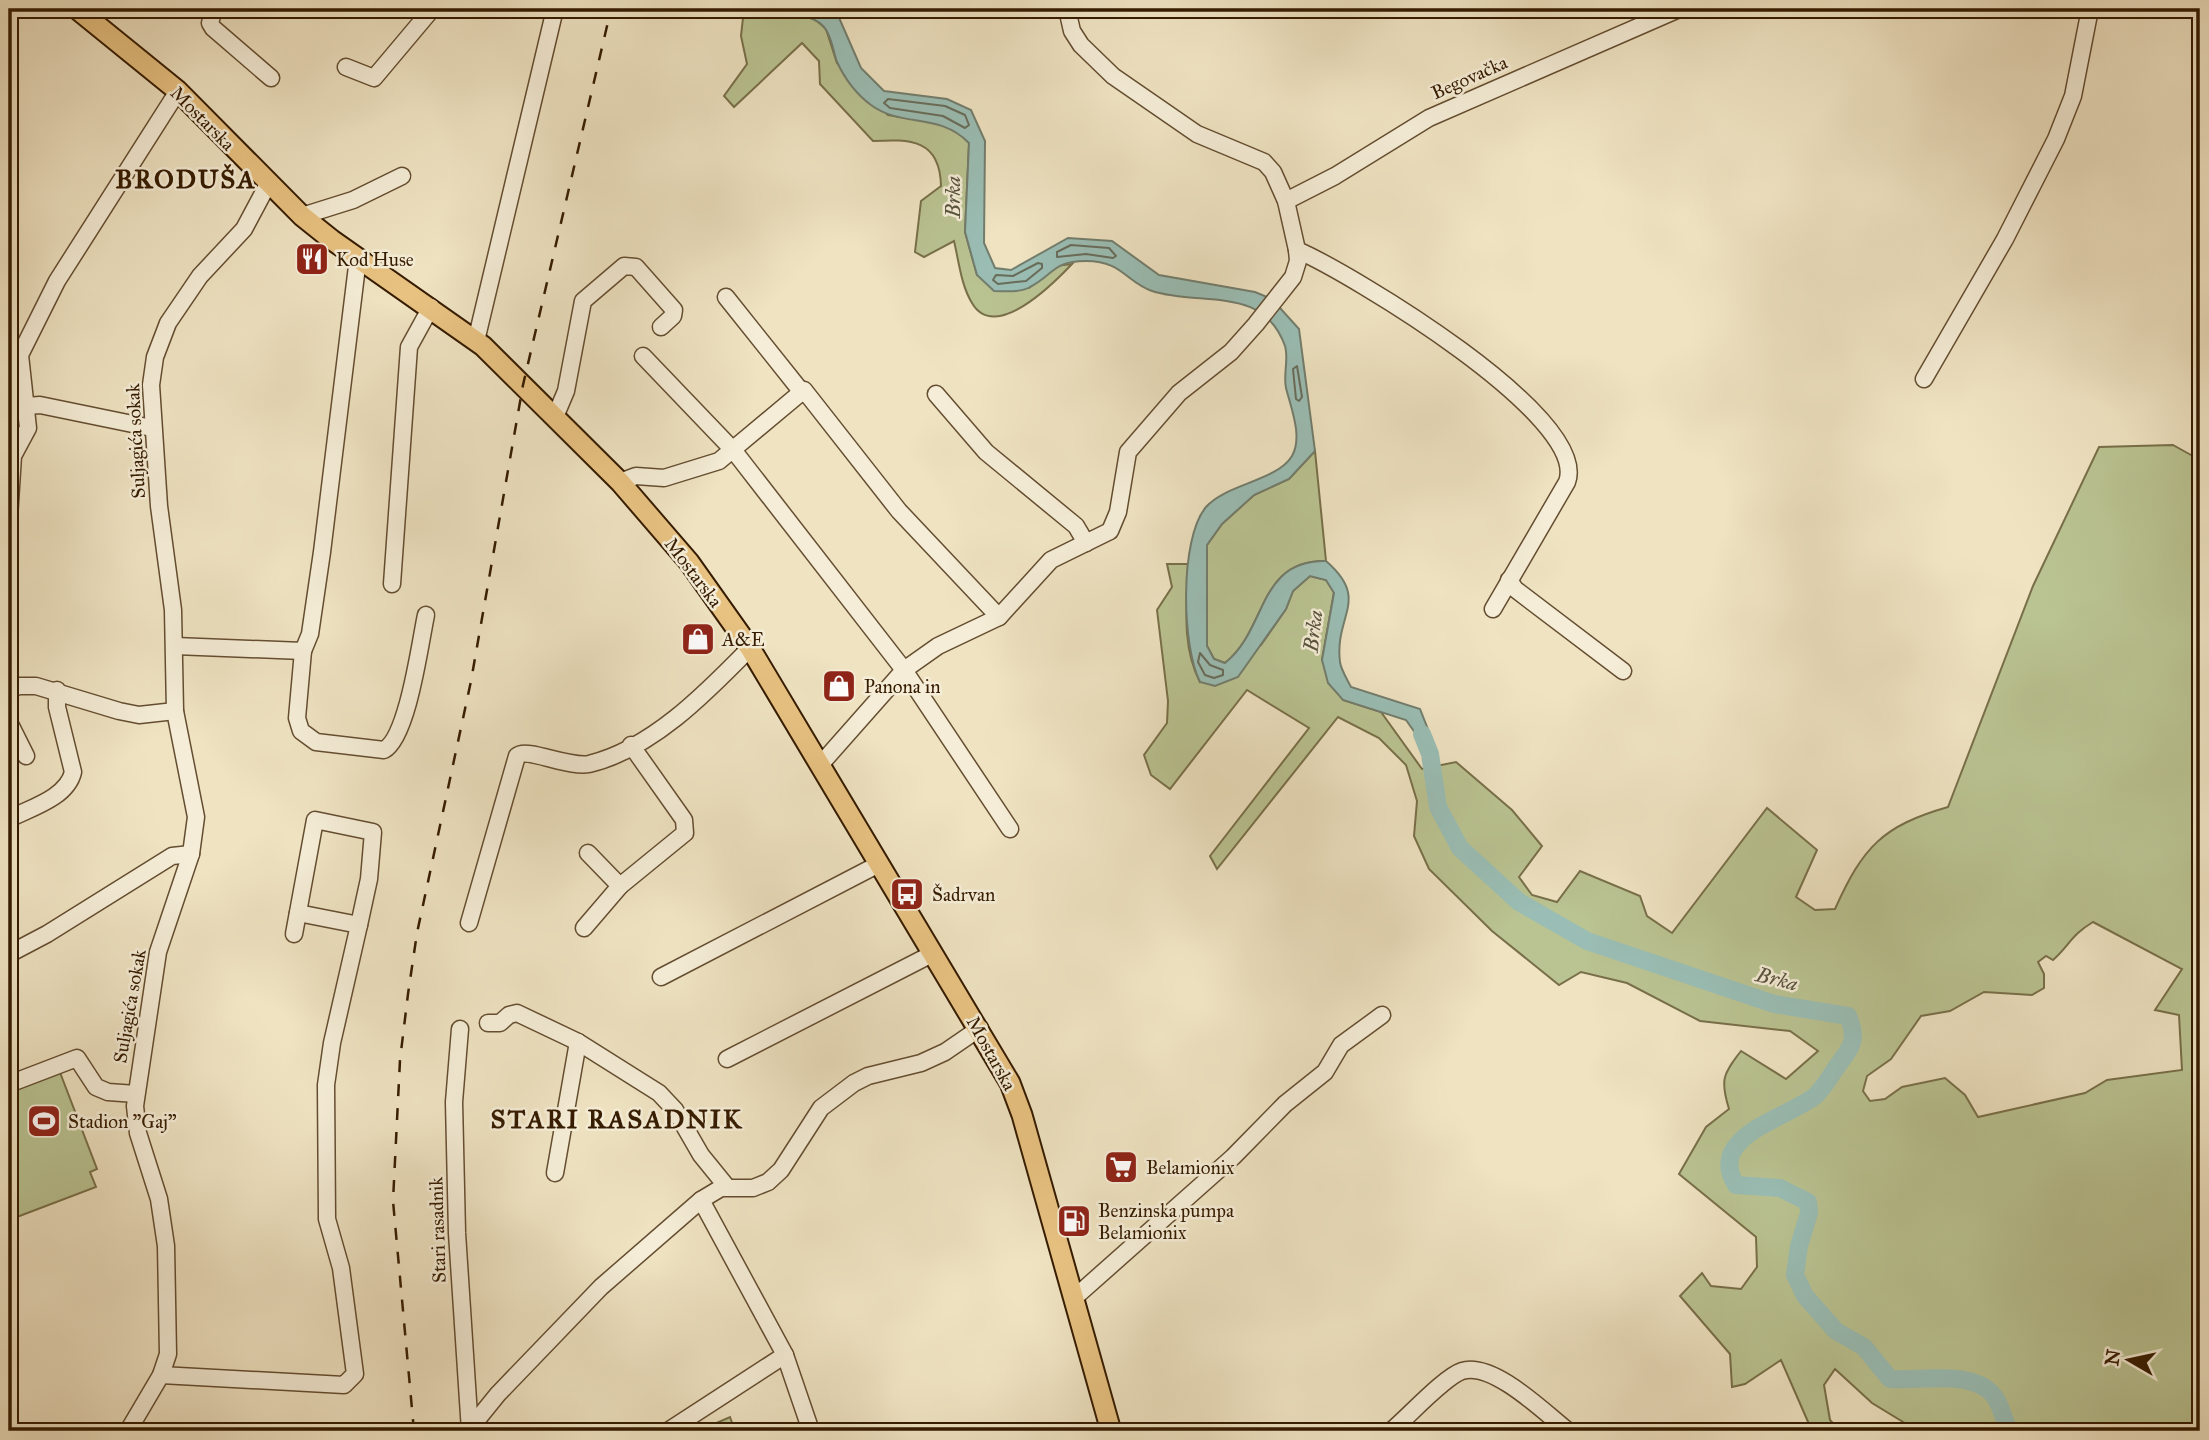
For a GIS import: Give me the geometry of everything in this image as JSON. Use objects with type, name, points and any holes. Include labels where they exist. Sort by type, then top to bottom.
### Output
[{"type":"main road","name":"Mostarska","points":[[77,9],[178,92],[302,216],[475,341],[620,482],[689,562],[750,648],[932,954],[980,1028],[1010,1083],[1022,1115],[1111,1431]]},
{"type":"street","points":[[214,9],[210,23],[213,28],[271,78]]},
{"type":"street","points":[[346,67],[374,78],[432,9]]},
{"type":"street","points":[[475,341],[555,9]]},
{"type":"street","points":[[820,765],[904,670],[938,646],[999,617],[1051,560],[1105,536],[1115,524],[1124,461],[1138,437],[1179,393],[1230,352],[1282,292],[1296,270],[1297,250],[1286,201],[1273,172],[1264,162],[1197,134],[1113,76],[1081,46],[1072,31],[1067,9]]},
{"type":"street","name":"Begovačka","points":[[1286,201],[1335,176],[1429,118],[1679,9]]},
{"type":"street","points":[[1924,379],[2005,239],[2056,139],[2073,96],[2090,9]]},
{"type":"street","points":[[9,518],[13,456],[26,436],[26,406],[19,362],[22,350],[57,281],[178,92]]},
{"type":"street","points":[[302,216],[353,200],[402,176]]},
{"type":"street","name":"Suljagića sokak","points":[[128,1431],[161,1375],[168,1354],[166,1246],[159,1199],[138,1133],[136,1094],[158,952],[191,854],[196,817],[175,711],[175,646],[152,428],[151,385],[155,357],[168,323],[192,285],[244,229],[268,184]]},
{"type":"street","points":[[1297,250],[1485,367],[1517,394],[1563,447],[1571,473],[1493,609]]},
{"type":"street","points":[[358,258],[310,634],[303,651],[297,718],[301,731],[316,742],[384,750],[395,741],[406,710],[426,615]]},
{"type":"street","points":[[555,417],[566,391],[583,301],[589,294],[624,266],[636,267],[674,310],[673,316],[661,327]]},
{"type":"street","points":[[726,297],[801,391],[811,396],[932,549],[999,617]]},
{"type":"street","points":[[392,584],[409,347],[431,307]]},
{"type":"street","points":[[643,356],[734,451],[904,670],[1010,829]]},
{"type":"street","points":[[620,482],[636,476],[664,478],[719,461],[734,451],[801,391]]},
{"type":"street","points":[[936,394],[986,452],[1076,526],[1086,543]]},
{"type":"street","points":[[26,406],[56,408],[152,428]]},
{"type":"street","points":[[1509,580],[1515,589],[1623,671]]},
{"type":"street","points":[[175,646],[303,651]]},
{"type":"street","points":[[469,923],[516,756],[528,752],[563,764],[586,764],[631,745],[673,721],[750,648]]},
{"type":"street","points":[[9,690],[28,685],[57,690],[119,712],[139,715],[175,711]]},
{"type":"street","points":[[9,819],[55,796],[72,779],[73,772],[57,707],[57,690]]},
{"type":"street","points":[[9,722],[26,756]]},
{"type":"street","points":[[584,928],[620,886],[681,839],[686,827],[681,815],[631,745]]},
{"type":"street","points":[[161,1375],[344,1385],[353,1379],[355,1374],[341,1268],[327,1219],[326,1085],[332,1042],[369,879],[373,832],[315,820],[295,934]]},
{"type":"street","points":[[588,853],[620,886]]},
{"type":"street","points":[[9,954],[47,934],[172,856],[191,854]]},
{"type":"street","points":[[661,977],[879,864]]},
{"type":"street","points":[[298,913],[359,925]]},
{"type":"street","points":[[727,1059],[932,954]]},
{"type":"street","points":[[488,1023],[500,1023],[509,1015],[517,1013],[578,1042],[659,1093],[676,1110],[701,1155],[727,1187]]},
{"type":"street","points":[[1073,1299],[1233,1157],[1285,1104],[1325,1072],[1341,1045],[1382,1014]]},
{"type":"street","name":"Stari rasadnik","points":[[469,1431],[498,1394],[601,1287],[701,1200],[727,1187],[753,1188],[768,1182],[781,1170],[821,1108],[854,1083],[921,1063],[945,1052],[980,1028]]},
{"type":"street","name":"Stari rasadnik","points":[[460,1029],[454,1102],[457,1233],[469,1431]]},
{"type":"street","points":[[555,1173],[578,1042]]},
{"type":"street","points":[[9,1084],[77,1058],[96,1087],[102,1091],[136,1094]]},
{"type":"street","points":[[701,1200],[785,1355],[811,1431]]},
{"type":"street","points":[[668,1431],[785,1355]]},
{"type":"street","points":[[1391,1431],[1450,1377],[1463,1371],[1479,1370],[1508,1384],[1568,1431]]},
{"type":"green space","points":[[744,9],[786,9],[816,20],[826,29],[837,63],[888,115],[941,123],[956,130],[969,143],[965,232],[977,275],[1029,288],[1055,266],[1072,264],[1024,306],[995,316],[982,314],[965,289],[954,241],[924,257],[915,252],[921,201],[941,186],[935,159],[929,151],[911,142],[873,141],[820,84],[819,61],[802,43],[734,107],[724,96],[747,64],[741,36]]},
{"type":"green space","points":[[2173,445],[2200,460],[2200,1431],[1918,1431],[1872,1403],[1835,1369],[1824,1385],[1830,1420],[1839,1430],[1855,1426],[1862,1431],[1812,1431],[1781,1360],[1745,1384],[1732,1387],[1730,1354],[1680,1296],[1702,1273],[1711,1286],[1741,1289],[1757,1267],[1756,1237],[1679,1174],[1706,1127],[1729,1109],[1725,1078],[1741,1051],[1786,1079],[1818,1051],[1790,1031],[1700,1021],[1627,983],[1581,972],[1559,985],[1492,931],[1429,869],[1414,836],[1417,801],[1406,765],[1379,738],[1338,717],[1217,869],[1210,856],[1309,728],[1247,690],[1170,789],[1151,775],[1144,755],[1167,723],[1168,701],[1157,610],[1172,587],[1167,564],[1188,564],[1188,639],[1190,654],[1200,682],[1261,645],[1286,609],[1293,591],[1310,576],[1326,580],[1334,592],[1322,660],[1343,700],[1381,712],[1422,769],[1456,762],[1512,810],[1542,846],[1519,877],[1532,895],[1557,902],[1580,871],[1640,896],[1647,916],[1672,933],[1767,808],[1817,850],[1796,897],[1815,910],[1835,909],[1866,854],[1891,831],[1925,814],[1948,807],[2033,586],[2099,447]],"holes":[[[2093,922],[2182,969],[2155,1010],[2179,1015],[2182,1070],[2107,1080],[2085,1093],[1978,1117],[1965,1095],[1945,1078],[1902,1087],[1885,1099],[1870,1101],[1863,1091],[1867,1076],[1891,1059],[1921,1016],[1950,1011],[1984,992],[2032,995],[2044,988],[2044,974],[2038,962],[2046,956],[2053,960],[2080,931]]]},
{"type":"green space","points":[[1315,451],[1326,561],[1304,564],[1287,572],[1275,584],[1239,649],[1225,663],[1214,659],[1207,646],[1207,545],[1222,524],[1254,495],[1289,479]]},
{"type":"green space","name":"Stadion \"Gaj\"","points":[[56,1062],[97,1169],[90,1172],[96,1187],[9,1220],[9,1080]]},
{"type":"green space","points":[[730,1417],[735,1431],[698,1431]]},
{"type":"water","points":[[786,9],[828,9],[837,13],[861,68],[884,91],[947,99],[971,110],[985,141],[984,243],[995,268],[1011,270],[1068,238],[1112,241],[1159,275],[1255,292],[1272,299],[1299,329],[1315,451],[1289,479],[1254,495],[1222,524],[1207,545],[1207,646],[1214,659],[1225,663],[1239,649],[1275,584],[1287,572],[1304,564],[1326,561],[1339,575],[1349,598],[1340,646],[1341,665],[1351,687],[1420,709],[1429,732],[1430,754],[1406,720],[1343,700],[1328,683],[1322,660],[1334,593],[1326,580],[1310,576],[1293,591],[1286,609],[1238,677],[1215,686],[1200,682],[1194,666],[1186,593],[1187,567],[1197,522],[1206,507],[1215,499],[1275,471],[1292,456],[1295,448],[1295,422],[1285,383],[1286,351],[1275,326],[1262,314],[1246,306],[1229,301],[1152,291],[1116,268],[1098,262],[1066,263],[1026,289],[994,291],[977,275],[965,232],[969,143],[945,127],[895,116],[871,105],[856,91],[844,74],[824,27]]},
{"type":"waterway","name":"Brka","points":[[1422,734],[1430,754],[1438,807],[1460,848],[1519,902],[1587,941],[1774,1004],[1848,1016],[1853,1031],[1852,1042],[1815,1096],[1769,1121],[1740,1141],[1732,1154],[1730,1168],[1736,1185],[1780,1188],[1808,1202],[1809,1213],[1799,1246],[1795,1275],[1805,1296],[1836,1331],[1864,1347],[1890,1379],[1960,1379],[1985,1388],[2001,1408],[2009,1431]]},
{"type":"railway","points":[[414,1431],[393,1201],[400,1060],[408,994],[417,933],[471,681],[523,385],[611,9]]},
{"type":"place","name":"Kod Huse","points":[[312,259]]},
{"type":"place","name":"A&E","points":[[698,639]]},
{"type":"place","name":"Panona in","points":[[839,686]]},
{"type":"place","name":"Šadrvan","points":[[907,894]]},
{"type":"place","name":"Stadion \"Gaj\"","points":[[44,1121]]},
{"type":"place","name":"Belamionix","points":[[1121,1167]]},
{"type":"place","name":"Benzinska pumpa Belamionix","points":[[1074,1221]]},
{"type":"district","name":"BRODUŠA","points":[[186,179]]},
{"type":"district","name":"STARI RASADNIK","points":[[617,1119]]}]
